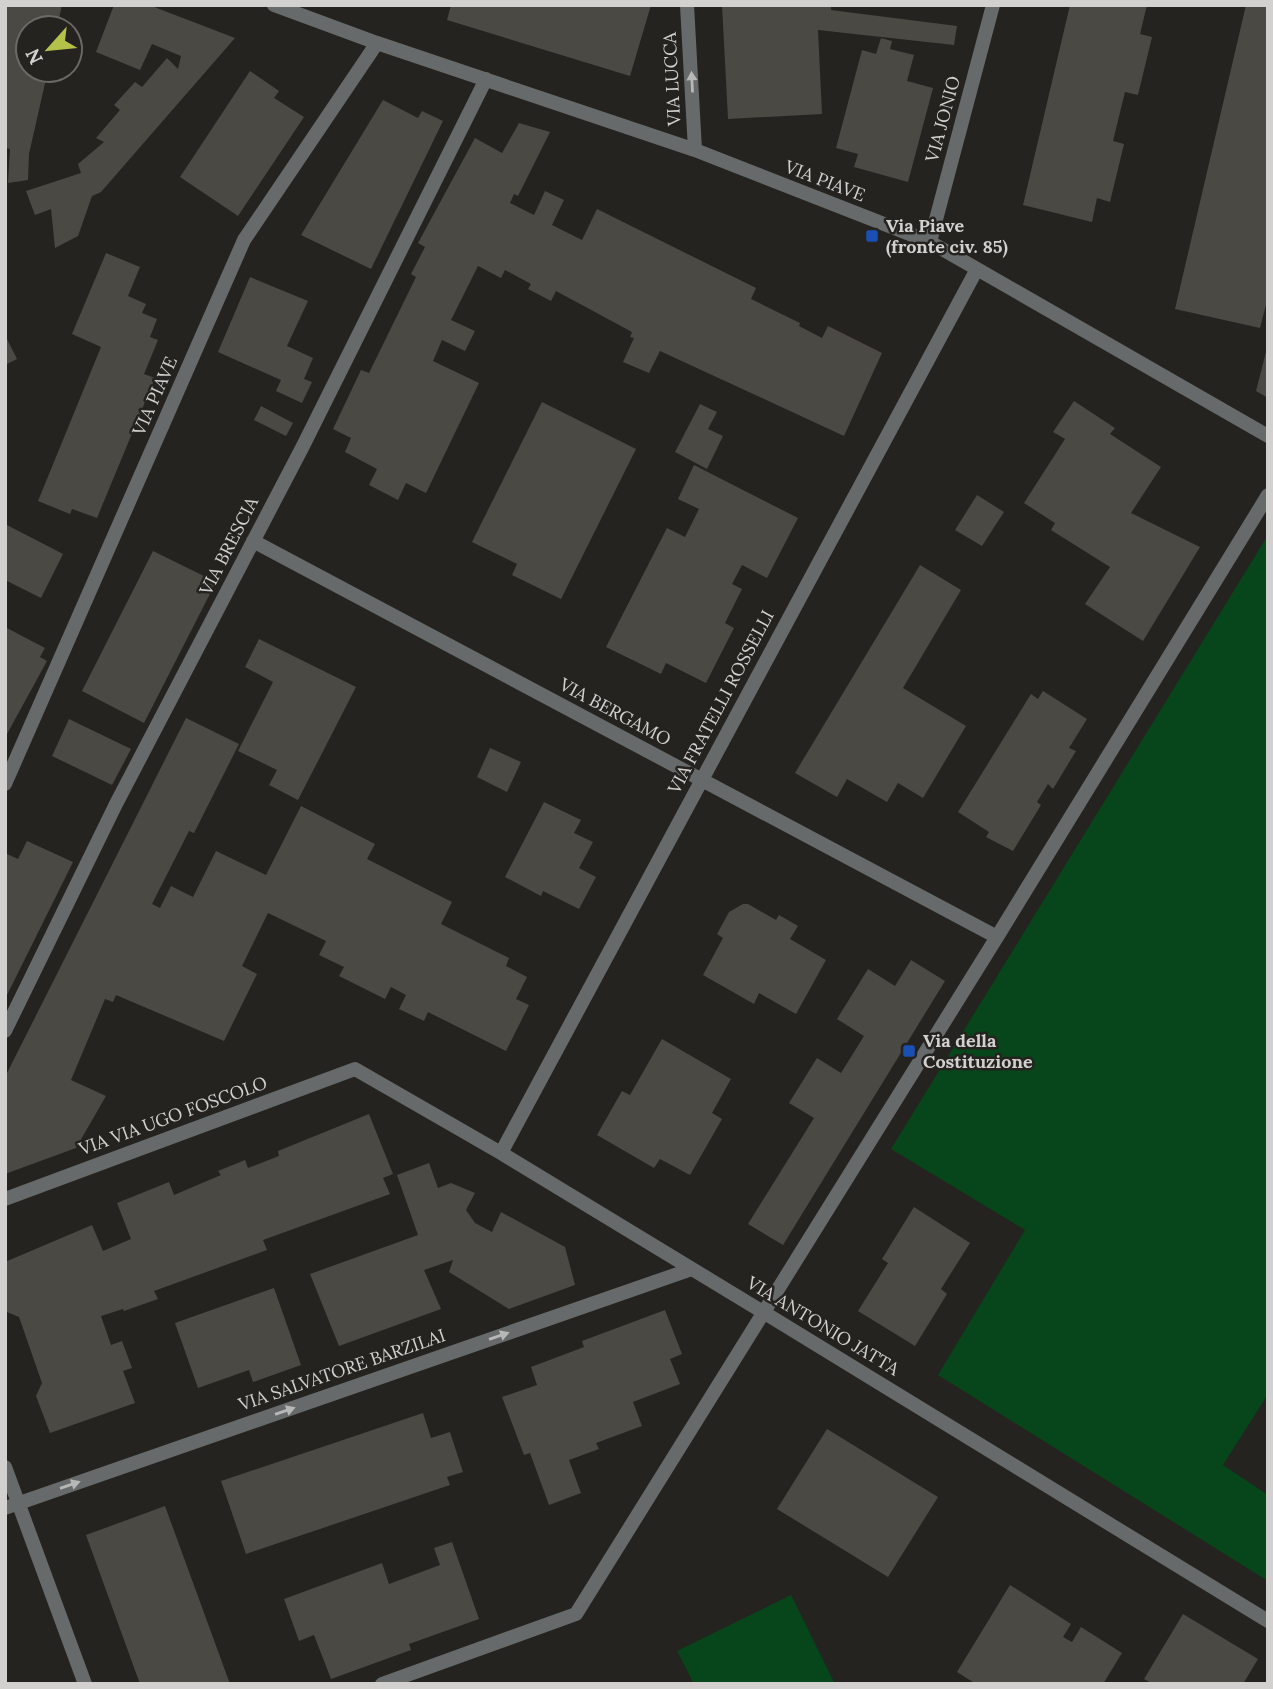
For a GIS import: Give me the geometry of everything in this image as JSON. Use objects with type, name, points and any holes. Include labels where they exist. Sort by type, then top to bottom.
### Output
[{"type":"street","name":"VIA PIAVE","points":[[274,5],[377,43],[695,150],[930,242],[1268,436]]},
{"type":"street","name":"VIA LUCCA","points":[[687,5],[695,150]]},
{"type":"street","name":"VIA JONIO","points":[[930,242],[993,5]]},
{"type":"street","name":"VIA PIAVE","points":[[5,784],[244,240],[377,43]]},
{"type":"street","name":"VIA BRESCIA","points":[[5,1031],[116,804],[253,541],[486,79]]},
{"type":"street","name":"VIA FRATELLI ROSSELLI","points":[[501,1153],[977,269]]},
{"type":"street","points":[[386,1683],[576,1614],[1268,495]]},
{"type":"street","name":"VIA BERGAMO","points":[[253,541],[997,937]]},
{"type":"street","name":"VIA ANTONIO JATTA","points":[[355,1069],[501,1153],[1268,1621]]},
{"type":"street","name":"VIA VIA UGO FOSCOLO","points":[[5,1199],[355,1069]]},
{"type":"street","name":"VIA SALVATORE BARZILAI","points":[[12,1506],[692,1269]]},
{"type":"street","points":[[5,1466],[12,1506],[85,1684]]},
{"type":"green space","points":[[1268,535],[1268,1394],[1223,1465],[1268,1495],[1268,1581],[938,1375],[1025,1230],[891,1149]]},
{"type":"green space","points":[[791,1595],[835,1684],[694,1684],[677,1651]]},
{"type":"building","points":[[5,5],[62,5],[60,14],[14,14],[14,84],[45,84],[29,154],[28,180],[8,183],[10,149],[5,148]]},
{"type":"building","points":[[114,5],[149,5],[235,38],[101,192],[92,196],[78,236],[55,248],[51,209],[35,215],[26,191],[81,173],[78,164],[104,142],[96,138],[120,110],[114,105],[135,82],[142,87],[167,58],[178,69],[181,56],[152,44],[140,70],[96,52]]},
{"type":"building","points":[[451,5],[651,5],[630,76],[447,20]]},
{"type":"building","points":[[722,5],[831,5],[831,10],[957,26],[954,45],[818,30],[822,114],[728,119]]},
{"type":"building","points":[[1070,5],[1147,5],[1140,34],[1152,37],[1138,95],[1125,92],[1113,141],[1124,144],[1110,202],[1097,198],[1092,222],[1023,205]]},
{"type":"building","points":[[1246,5],[1268,5],[1268,297],[1260,328],[1175,309]]},
{"type":"building","points":[[881,38],[892,41],[890,49],[914,55],[907,81],[933,88],[908,182],[854,167],[858,154],[836,148],[862,50],[876,54]]},
{"type":"building","points":[[250,71],[279,91],[274,98],[304,117],[238,216],[180,177]]},
{"type":"building","points":[[383,100],[418,118],[422,111],[443,121],[371,269],[301,235]]},
{"type":"building","points":[[519,123],[550,132],[518,196],[514,194],[510,203],[534,215],[545,191],[564,200],[552,225],[582,240],[597,209],[756,288],[751,299],[800,323],[799,326],[822,338],[828,326],[882,353],[844,436],[660,351],[649,373],[623,362],[634,338],[630,337],[632,332],[556,291],[551,301],[528,289],[531,284],[505,270],[501,278],[478,266],[451,320],[475,331],[465,351],[442,340],[433,361],[479,383],[426,493],[406,483],[398,500],[369,485],[377,469],[345,452],[351,438],[333,429],[361,370],[369,373],[416,277],[411,274],[425,247],[418,243],[475,138],[502,153]]},
{"type":"building","points":[[106,253],[140,267],[128,296],[146,304],[142,313],[157,319],[150,337],[158,340],[144,374],[155,378],[97,518],[72,509],[70,514],[38,501],[101,347],[72,334]]},
{"type":"building","points":[[250,277],[308,301],[287,346],[313,358],[304,379],[312,382],[302,403],[276,391],[281,380],[218,352]]},
{"type":"building","points":[[5,335],[17,359],[5,365]]},
{"type":"building","points":[[1268,348],[1268,398],[1256,391]]},
{"type":"building","points":[[1074,401],[1115,428],[1110,434],[1161,467],[1131,513],[1200,547],[1143,641],[1085,604],[1110,567],[1051,530],[1055,523],[1024,503],[1065,439],[1053,432]]},
{"type":"building","points":[[542,402],[636,449],[561,599],[512,575],[517,564],[472,542]]},
{"type":"building","points":[[700,404],[717,412],[708,429],[723,436],[707,469],[675,452]]},
{"type":"building","points":[[261,406],[293,423],[286,436],[254,420]]},
{"type":"building","points":[[694,465],[798,518],[767,578],[742,565],[732,584],[742,589],[725,623],[734,628],[706,683],[666,663],[661,674],[606,647],[667,528],[685,537],[699,509],[678,499]]},
{"type":"building","points":[[977,495],[1004,512],[982,546],[955,530]]},
{"type":"building","points":[[5,524],[63,554],[41,598],[5,580]]},
{"type":"building","points":[[153,551],[216,582],[144,723],[82,691]]},
{"type":"building","points":[[920,565],[961,590],[903,688],[966,726],[923,798],[898,783],[887,802],[847,779],[837,797],[795,773]]},
{"type":"building","points":[[5,627],[45,648],[40,657],[47,661],[7,734],[5,733]]},
{"type":"building","points":[[259,639],[356,687],[298,800],[269,785],[277,770],[238,751],[273,682],[245,667]]},
{"type":"building","points":[[1043,691],[1087,719],[1069,748],[1076,751],[1053,789],[1048,784],[1037,802],[1041,805],[1013,851],[986,837],[989,832],[958,812],[1031,694],[1038,699]]},
{"type":"building","points":[[186,718],[239,744],[194,833],[189,831],[152,904],[160,908],[171,886],[193,897],[216,851],[266,875],[301,806],[375,844],[367,859],[452,902],[441,924],[509,958],[506,966],[527,977],[516,999],[529,1005],[506,1051],[428,1012],[424,1021],[399,1009],[406,995],[391,987],[385,999],[339,976],[344,967],[319,955],[326,941],[268,913],[242,966],[257,974],[224,1041],[116,995],[113,1002],[105,999],[71,1080],[106,1096],[76,1148],[5,1174],[5,1077]]},
{"type":"building","points":[[69,719],[131,749],[112,785],[52,756]]},
{"type":"building","points":[[490,748],[521,762],[507,792],[477,777]]},
{"type":"building","points":[[544,802],[581,820],[574,833],[593,842],[579,868],[596,877],[579,909],[543,891],[541,896],[505,877]]},
{"type":"building","points":[[27,841],[73,862],[5,999],[5,857],[7,854],[18,859]]},
{"type":"building","points":[[748,904],[776,920],[779,915],[798,926],[790,939],[826,960],[796,1014],[759,993],[754,1004],[703,975],[723,938],[717,934],[729,912]]},
{"type":"building","points":[[911,960],[945,981],[783,1245],[748,1224],[814,1118],[789,1103],[817,1058],[841,1073],[864,1036],[837,1019],[868,969],[895,986]]},
{"type":"building","points":[[662,1039],[731,1079],[712,1113],[722,1119],[690,1175],[660,1159],[654,1168],[597,1135],[622,1091],[630,1095]]},
{"type":"building","points":[[369,1114],[393,1174],[383,1178],[390,1194],[263,1240],[267,1250],[154,1291],[158,1299],[101,1316],[111,1345],[122,1341],[132,1368],[123,1371],[135,1403],[50,1433],[36,1396],[42,1383],[19,1317],[7,1312],[5,1307],[5,1262],[92,1225],[103,1251],[131,1239],[117,1203],[169,1182],[174,1195],[221,1175],[218,1171],[245,1160],[248,1168],[279,1156],[278,1151]]},
{"type":"building","points":[[429,1163],[438,1188],[451,1183],[475,1193],[466,1210],[475,1223],[492,1232],[501,1212],[565,1247],[575,1285],[509,1309],[449,1272],[453,1260],[424,1270],[441,1309],[339,1346],[310,1274],[418,1235],[397,1175]]},
{"type":"building","points":[[914,1207],[970,1243],[941,1289],[947,1294],[915,1346],[858,1311],[888,1263],[882,1259]]},
{"type":"building","points":[[274,1288],[301,1365],[253,1382],[249,1370],[198,1388],[175,1323]]},
{"type":"building","points":[[665,1310],[682,1354],[670,1359],[680,1384],[633,1402],[642,1426],[596,1443],[599,1449],[569,1460],[581,1493],[549,1505],[530,1453],[524,1455],[502,1397],[537,1385],[531,1367],[584,1347],[582,1341]]},
{"type":"building","points":[[423,1413],[431,1438],[450,1432],[463,1472],[447,1477],[450,1485],[246,1554],[221,1481]]},
{"type":"building","points":[[827,1429],[938,1497],[888,1577],[777,1509]]},
{"type":"building","points":[[165,1506],[230,1684],[140,1684],[86,1535]]},
{"type":"building","points":[[452,1542],[479,1619],[409,1644],[411,1650],[331,1679],[314,1635],[299,1641],[284,1599],[382,1563],[389,1584],[440,1565],[434,1548]]},
{"type":"building","points":[[1010,1585],[1071,1624],[1063,1637],[1072,1642],[1081,1627],[1122,1653],[1103,1684],[976,1684],[957,1672]]},
{"type":"building","points":[[1183,1614],[1258,1659],[1243,1684],[1153,1684],[1144,1679]]},
{"type":"place","name":"Via Piave (fronte civ. 85)","points":[[872,236]]},
{"type":"place","name":"Via della Costituzione","points":[[909,1051]]}]
